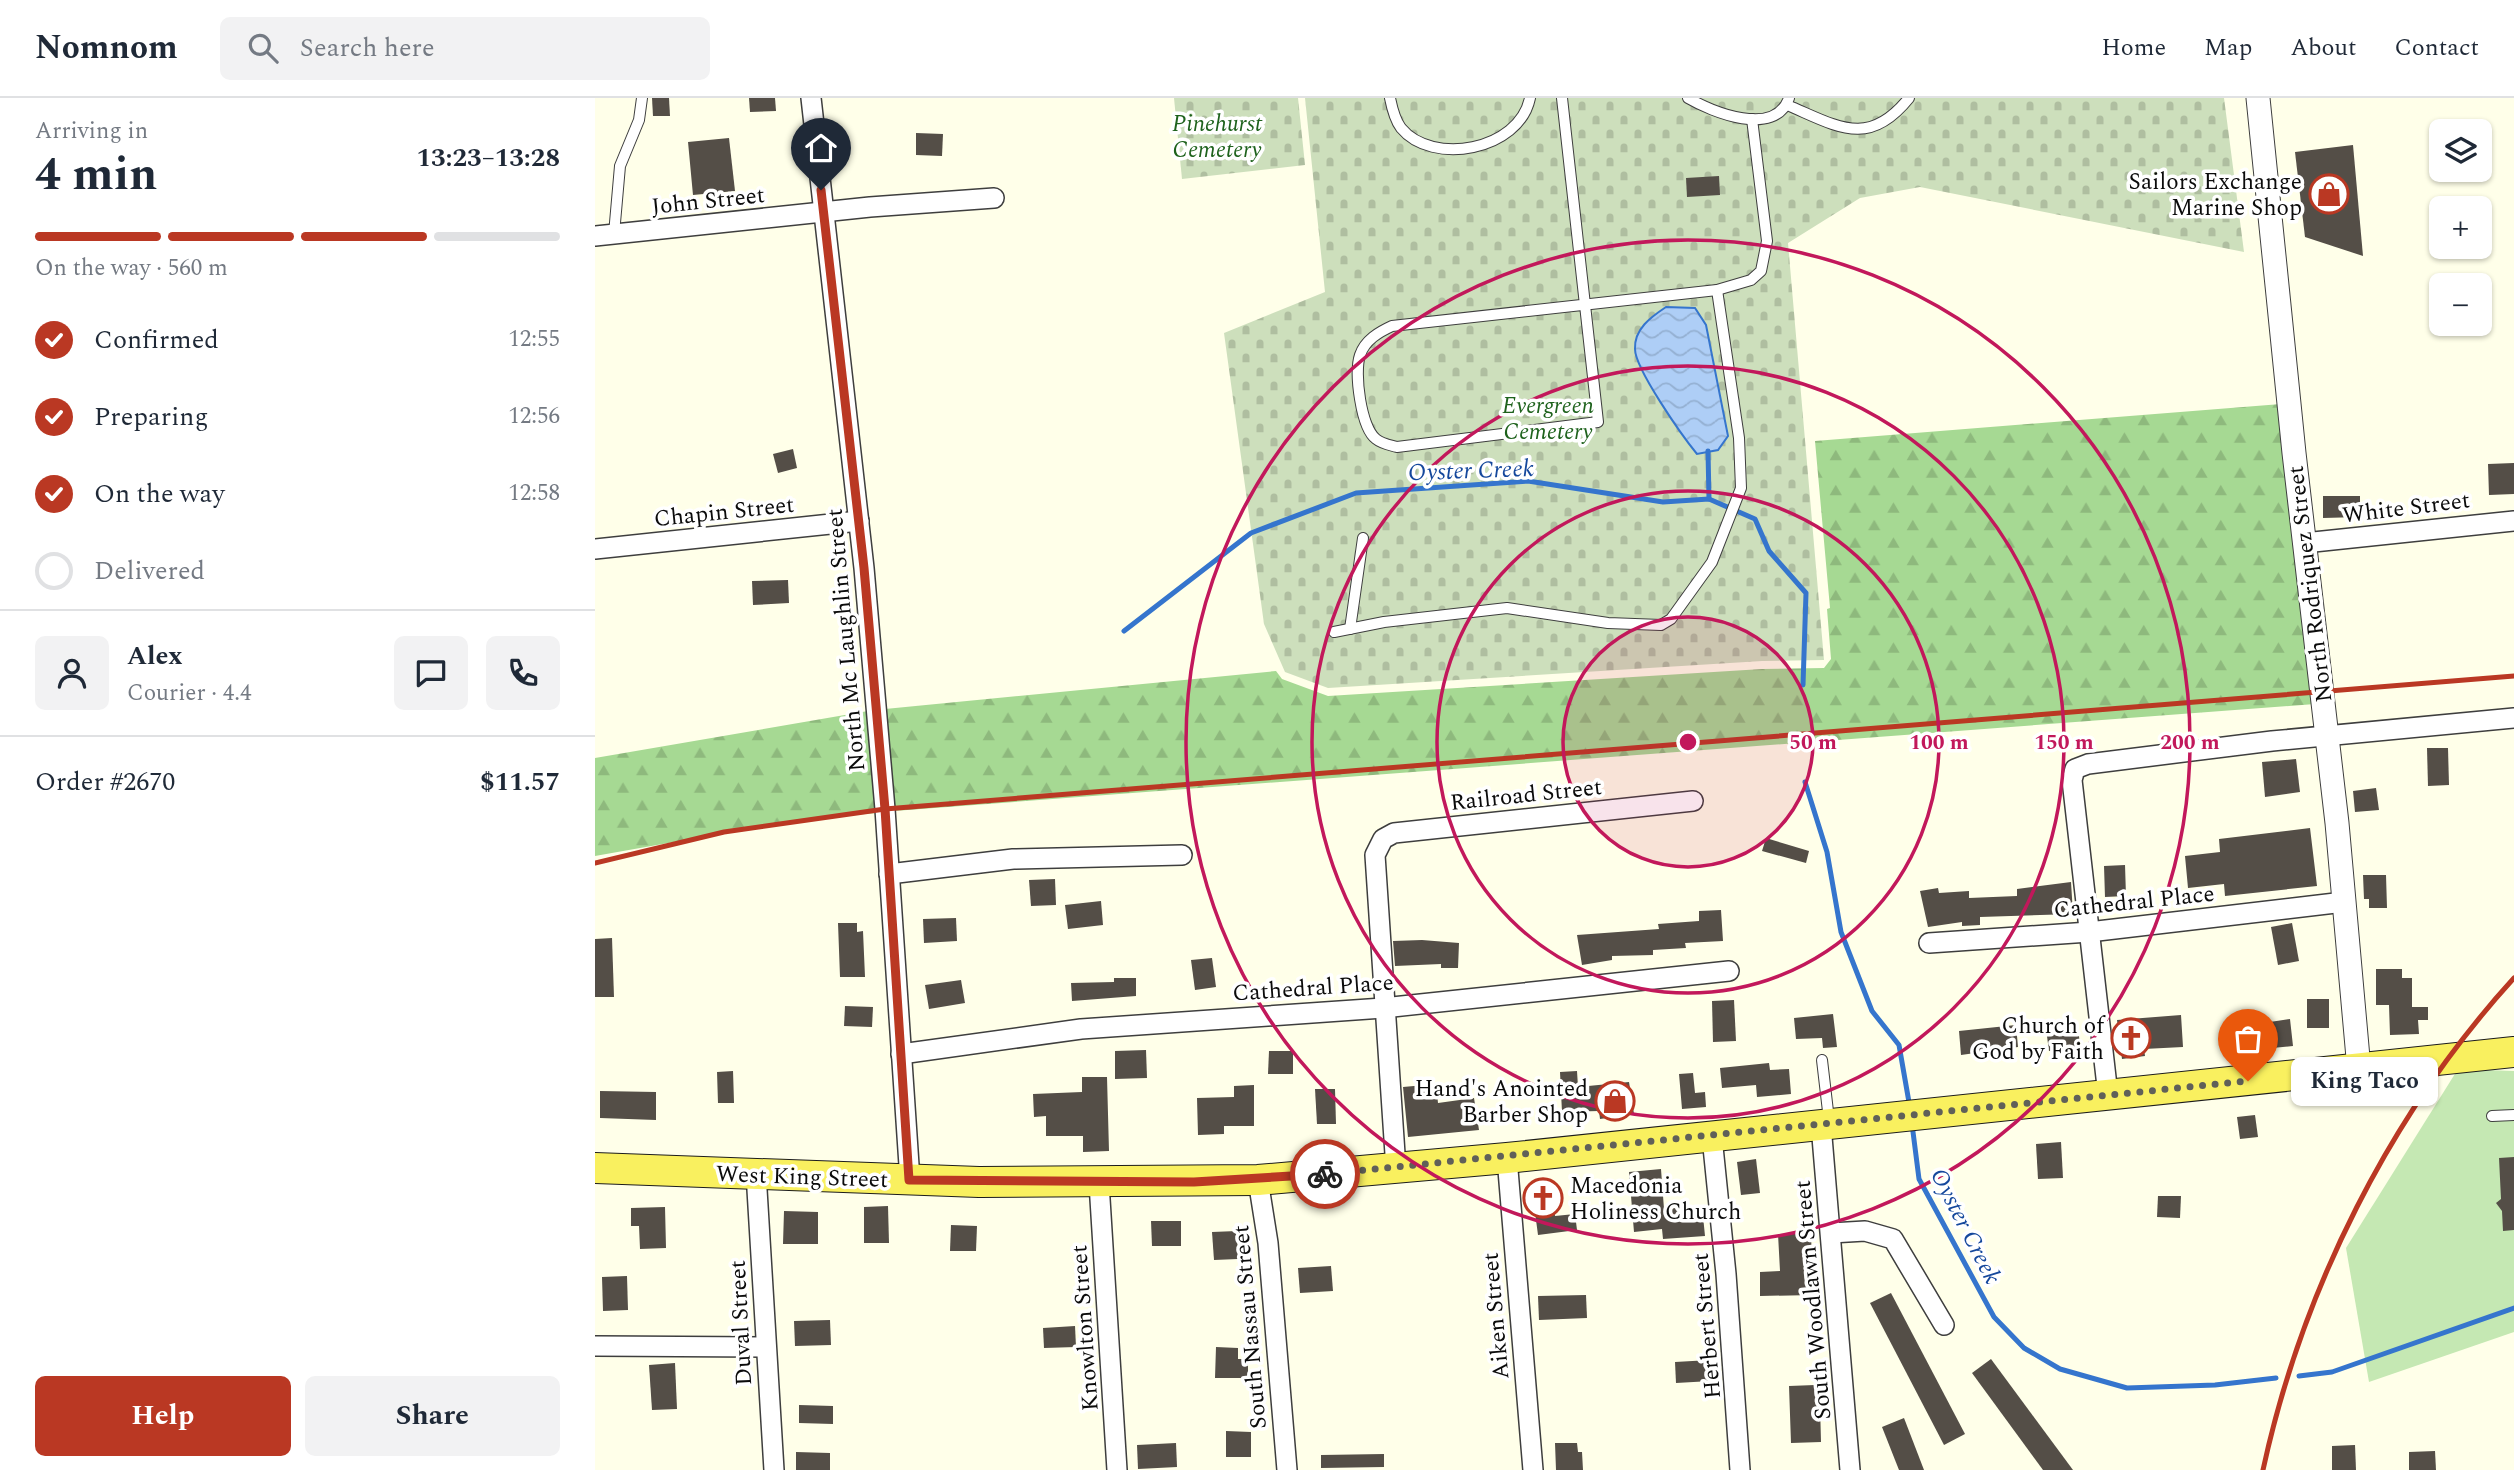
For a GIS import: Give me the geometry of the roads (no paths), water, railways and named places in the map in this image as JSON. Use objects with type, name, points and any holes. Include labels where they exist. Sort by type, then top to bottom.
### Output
[{"type":"main road","name":"West King Street","points":[[595,1168],[909,1180],[1099,1183],[1258,1180],[1507,1158],[2514,1052]]},
{"type":"street","name":"North Mc Laughlin Street","points":[[811,98],[859,522],[889,874],[909,1180]]},
{"type":"street","name":"North Rodriquez Street","points":[[2258,98],[2344,902],[2359,1069]]},
{"type":"street","name":"John Street","points":[[605,235],[824,212],[994,198]]},
{"type":"street","name":"White Street","points":[[2304,543],[2514,521]]},
{"type":"street","name":"Chapin Street","points":[[595,549],[859,522]]},
{"type":"street","points":[[2108,1095],[2071,780],[2075,769],[2088,764],[2326,735],[2514,718]]},
{"type":"street","name":"Railroad Street","points":[[1383,1008],[1375,855],[1383,839],[1394,833],[1693,801]]},
{"type":"street","points":[[889,874],[1013,859],[1182,855]]},
{"type":"street","name":"Cathedral Place","points":[[1929,943],[2089,932],[2344,902]]},
{"type":"street","name":"Cathedral Place","points":[[901,1054],[1081,1029],[1383,1008],[1729,971]]},
{"type":"street","points":[[1383,1008],[1396,1169]]},
{"type":"street","name":"South Woodlawn Street","points":[[1825,1125],[1850,1470]]},
{"type":"street","name":"Herbert Street","points":[[1712,1137],[1726,1274],[1740,1470]]},
{"type":"street","name":"Aiken Street","points":[[1507,1158],[1533,1470]]},
{"type":"street","name":"Duval Street","points":[[757,1173],[774,1470]]},
{"type":"street","name":"South Nassau Street","points":[[1258,1180],[1270,1256],[1287,1470]]},
{"type":"street","name":"Knowlton Street","points":[[1099,1183],[1117,1470]]},
{"type":"street","points":[[1831,1233],[1865,1231],[1893,1239],[1944,1325]]},
{"type":"street","points":[[595,1346],[766,1347]]},
{"type":"lane","points":[[605,235],[620,166],[639,120],[642,98]]},
{"type":"lane","points":[[1390,98],[1402,130],[1427,145],[1453,149],[1488,144],[1506,136],[1517,127],[1530,98]]},
{"type":"lane","points":[[1562,98],[1586,305],[1598,422],[1397,447],[1374,438],[1368,428],[1358,378],[1360,354],[1380,332],[1400,325],[1586,305],[1717,290],[1751,280],[1761,271],[1766,257],[1767,241],[1752,119]]},
{"type":"lane","points":[[1688,98],[1706,108],[1752,119],[1769,117],[1788,102],[1848,131],[1867,130],[1882,124],[1909,98]]},
{"type":"lane","points":[[1334,632],[1507,608],[1608,624],[1661,625],[1681,607],[1712,562],[1731,520],[1741,488],[1739,438],[1717,290]]},
{"type":"lane","points":[[1350,629],[1363,538]]},
{"type":"lane","points":[[1822,1060],[1825,1125]]},
{"type":"lane","points":[[2492,1116],[2514,1115]]},
{"type":"water","points":[[1666,307],[1695,308],[1706,325],[1728,436],[1718,450],[1697,454],[1661,403],[1637,359],[1637,335],[1649,319]]},
{"type":"waterway","points":[[1708,451],[1709,499]]},
{"type":"waterway","name":"Oyster Creek","points":[[1124,631],[1251,533],[1356,493],[1528,481],[1663,502],[1709,499],[1755,519],[1769,551],[1806,593],[1803,685]]},
{"type":"waterway","name":"Oyster Creek","points":[[1805,782],[1827,852],[1841,932],[1872,1011],[1899,1045],[1910,1108]]},
{"type":"waterway","name":"Oyster Creek","points":[[1912,1124],[1919,1179],[1994,1317],[2024,1348],[2060,1369],[2127,1388],[2215,1385],[2276,1378]]},
{"type":"waterway","name":"Oyster Creek","points":[[2299,1376],[2332,1372],[2514,1308]]},
{"type":"railway","points":[[595,863],[724,832],[885,809],[2514,676]]},
{"type":"railway","points":[[2263,1470],[2301,1336],[2327,1271],[2357,1208],[2390,1146],[2428,1087],[2469,1031],[2514,978]]},
{"type":"place","name":"Sailors Exchange Marine Shop","points":[[2329,194]]},
{"type":"place","name":"Church of God by Faith","points":[[2131,1038]]},
{"type":"place","name":"King Taco","points":[[2248,1081]]},
{"type":"place","name":"Hand's Anointed Barber Shop","points":[[1615,1101]]},
{"type":"place","name":"Macedonia Holiness Church","points":[[1543,1198]]},
{"type":"park label","name":"Pinehurst Cemetery","points":[[1217,136]]},
{"type":"park label","name":"Evergreen Cemetery","points":[[1548,418]]}]
